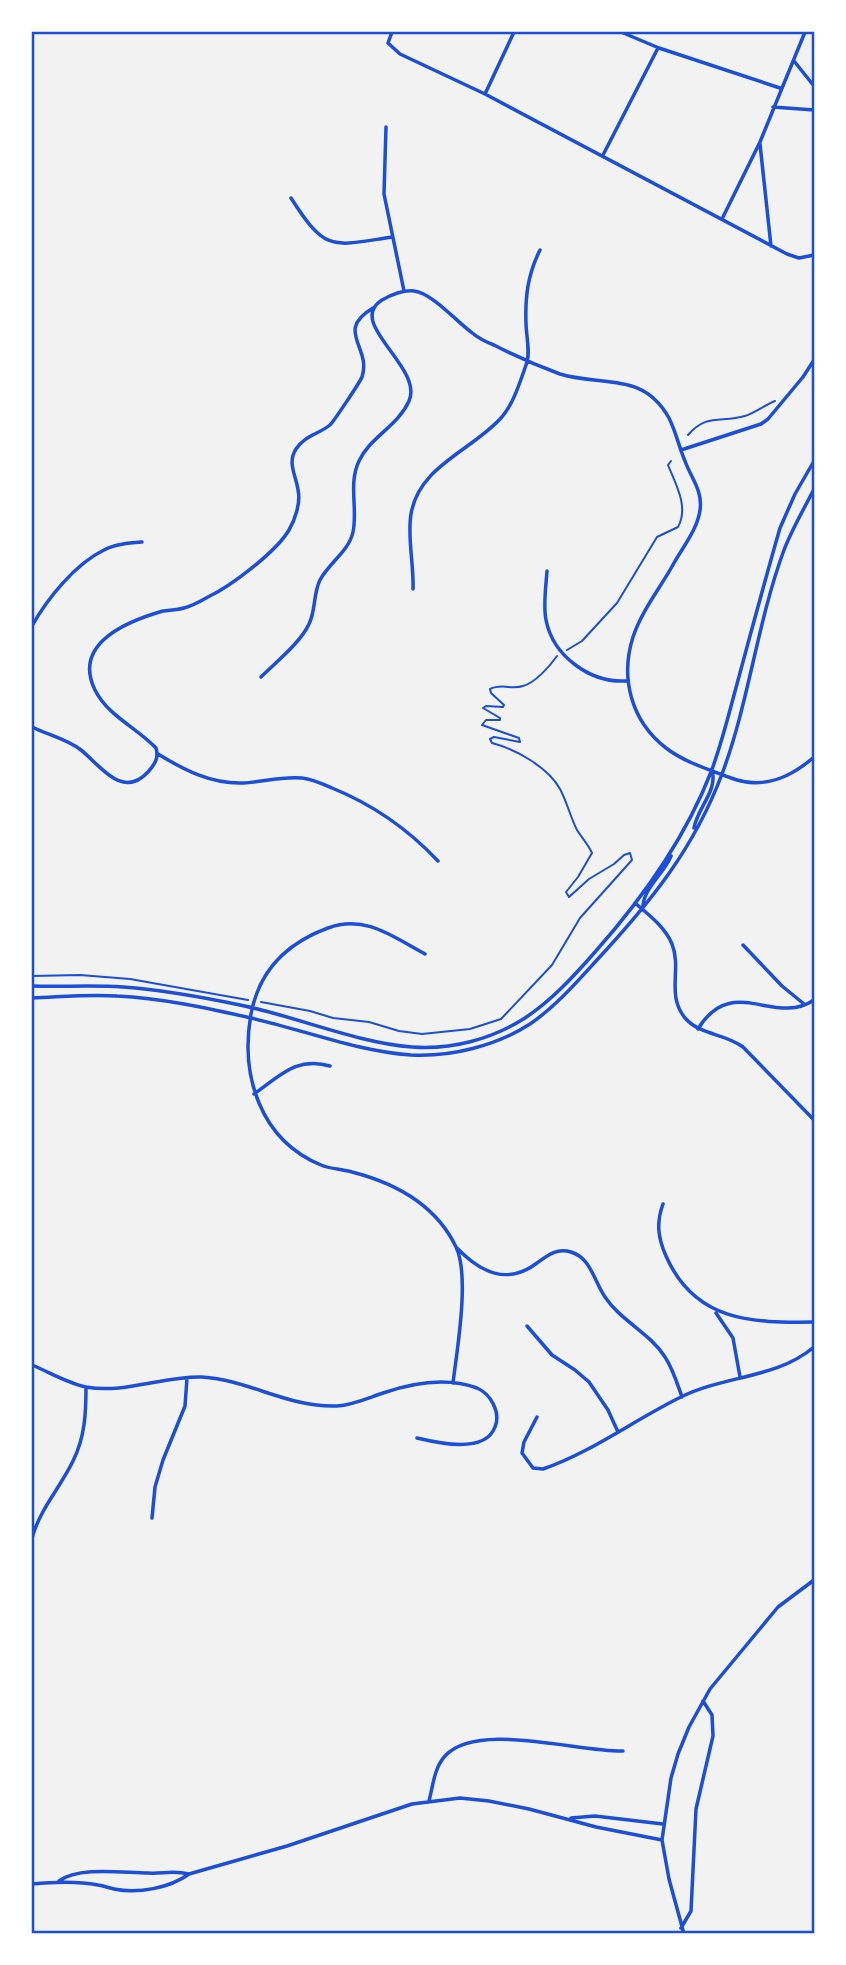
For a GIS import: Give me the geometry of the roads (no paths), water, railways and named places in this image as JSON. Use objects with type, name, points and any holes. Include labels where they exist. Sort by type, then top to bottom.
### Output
[{"type":"street","points":[[392,32],[388,43],[394,51],[603,155],[771,246],[799,258],[814,255]]},
{"type":"street","points":[[485,94],[514,32]]},
{"type":"street","points":[[621,32],[659,48],[780,88]]},
{"type":"street","points":[[722,219],[760,142],[780,88],[806,32]]},
{"type":"street","points":[[603,155],[659,48]]},
{"type":"street","points":[[794,61],[814,86]]},
{"type":"street","points":[[773,107],[814,110]]},
{"type":"street","points":[[386,127],[384,194],[404,291]]},
{"type":"street","points":[[760,142],[771,246]]},
{"type":"street","points":[[291,198],[315,233],[331,242],[351,244],[392,237]]},
{"type":"street","points":[[413,589],[411,514],[422,485],[444,462],[474,443],[503,416],[528,361],[526,293],[530,271],[540,250]]},
{"type":"street","points":[[32,727],[81,750],[107,775],[122,781],[143,778],[154,765],[158,754],[156,748],[107,708],[95,690],[90,675],[91,656],[113,632],[125,625],[167,610],[183,608],[226,587],[284,537],[296,516],[299,492],[294,478],[292,457],[302,442],[329,425],[363,375],[364,360],[354,329],[356,322],[382,300],[404,291],[415,290],[474,335],[528,361],[586,380],[618,382],[643,390],[653,398],[668,418],[699,491],[700,514],[645,611],[634,636],[626,664],[626,681],[633,703],[653,736],[680,757],[744,783],[769,782],[789,776],[814,757]]},
{"type":"street","points":[[261,677],[309,625],[318,585],[352,537],[356,512],[354,486],[359,461],[368,446],[403,411],[412,393],[408,376],[375,328],[372,312],[374,307]]},
{"type":"street","points":[[681,450],[761,424],[803,377],[814,360]]},
{"type":"street","points":[[643,910],[643,900],[666,868],[712,770],[780,528],[814,461]]},
{"type":"street","points":[[32,998],[139,998],[250,1018],[388,1053],[442,1054],[468,1049],[494,1042],[531,1023],[561,999],[643,910],[694,834],[722,774],[783,552],[814,489]]},
{"type":"street","points":[[32,626],[42,608],[62,585],[91,559],[103,550],[118,545],[142,542]]},
{"type":"street","points":[[547,571],[545,618],[559,652],[597,677],[626,681]]},
{"type":"street","points":[[756,616],[764,619]]},
{"type":"street","points":[[158,754],[186,771],[224,782],[293,778],[315,782],[376,809],[395,821],[438,861]]},
{"type":"street","points":[[694,834],[697,817],[713,785],[712,770]]},
{"type":"street","points":[[32,986],[121,987],[162,991],[253,1008],[392,1044],[430,1048],[467,1043],[512,1025],[555,995],[635,904],[672,851]]},
{"type":"street","points":[[635,904],[661,926],[673,946],[676,961],[674,992],[677,1005],[684,1016],[698,1029],[743,1046],[814,1120]]},
{"type":"street","points":[[425,954],[361,922],[335,925],[310,934],[275,960],[263,979],[255,1001],[250,1018],[248,1046],[254,1094],[264,1116],[286,1144],[321,1165],[386,1183],[416,1200],[439,1219],[457,1248],[478,1268],[497,1274],[519,1272],[553,1252],[562,1250],[581,1256],[616,1312],[655,1343],[667,1358],[682,1396]]},
{"type":"street","points":[[743,945],[782,986],[805,1005]]},
{"type":"street","points":[[698,1029],[705,1018],[723,1004],[738,1002],[780,1008],[797,1007],[814,1000]]},
{"type":"street","points":[[254,1094],[300,1064],[319,1063],[330,1066]]},
{"type":"street","points":[[663,1204],[657,1218],[658,1233],[670,1265],[692,1293],[715,1311],[733,1338],[740,1377]]},
{"type":"street","points":[[453,1383],[462,1282],[457,1248]]},
{"type":"street","points":[[715,1311],[759,1321],[814,1322]]},
{"type":"street","points":[[527,1326],[552,1355],[589,1382],[608,1410],[618,1432]]},
{"type":"street","points":[[537,1417],[524,1442],[522,1452],[533,1468],[543,1469],[618,1432],[682,1396],[713,1384],[792,1363],[814,1347]]},
{"type":"street","points":[[32,1365],[86,1387],[129,1387],[201,1377],[243,1385],[286,1399],[320,1406],[341,1406],[424,1383],[453,1383],[475,1388],[490,1398],[497,1414],[494,1432],[479,1443],[443,1443],[417,1438]]},
{"type":"street","points":[[152,1518],[155,1487],[185,1406],[187,1378]]},
{"type":"street","points":[[32,1538],[36,1522],[73,1462],[83,1438],[86,1387]]},
{"type":"street","points":[[684,1934],[662,1840],[678,1754],[703,1701],[778,1607],[814,1580]]},
{"type":"street","points":[[681,1928],[691,1911],[696,1809],[713,1735],[712,1715],[703,1701]]},
{"type":"street","points":[[429,1801],[437,1768],[445,1756],[468,1742],[491,1738],[600,1751],[623,1751]]},
{"type":"street","points":[[32,1884],[59,1881],[128,1891],[145,1890],[412,1804],[460,1798],[489,1801],[662,1840]]},
{"type":"street","points":[[565,1818],[595,1816],[663,1824]]},
{"type":"street","points":[[59,1881],[72,1875],[109,1872],[189,1874]]}]
